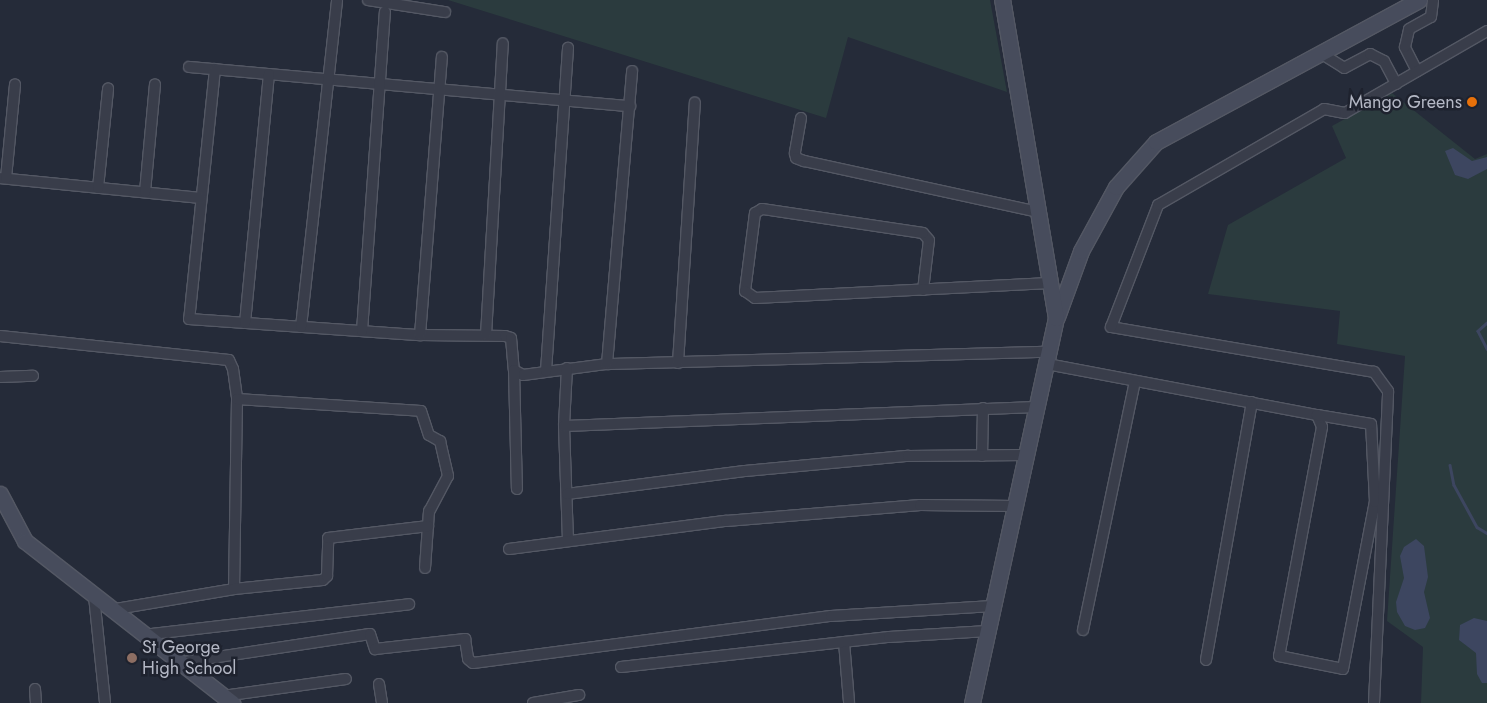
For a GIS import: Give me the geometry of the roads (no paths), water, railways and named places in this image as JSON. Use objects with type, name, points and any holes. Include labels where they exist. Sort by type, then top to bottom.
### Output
[{"type":"street","points":[[301,327],[338,0]]},
{"type":"street","points":[[368,0],[386,5],[445,12]]},
{"type":"street","points":[[1002,0],[1056,318]]},
{"type":"street","points":[[972,703],[1056,318],[1082,251],[1116,186],[1156,142],[1419,0]]},
{"type":"street","points":[[1417,71],[1405,47],[1409,29],[1431,17],[1433,0]]},
{"type":"street","points":[[362,331],[378,82],[386,5]]},
{"type":"street","points":[[1374,703],[1388,391],[1374,372],[1111,327],[1158,205],[1324,109],[1345,113],[1487,31]]},
{"type":"street","points":[[486,335],[503,43]]},
{"type":"street","points":[[546,371],[568,48]]},
{"type":"street","points":[[1322,54],[1344,68],[1370,54],[1384,61],[1396,84]]},
{"type":"street","points":[[420,335],[441,88],[442,56]]},
{"type":"street","points":[[189,66],[500,92],[630,106]]},
{"type":"street","points":[[215,69],[189,319],[420,335],[486,335],[511,338],[514,370],[517,489]]},
{"type":"street","points":[[607,364],[632,71]]},
{"type":"street","points":[[245,323],[269,74]]},
{"type":"street","points":[[15,84],[3,178],[201,198]]},
{"type":"street","points":[[145,192],[155,84]]},
{"type":"street","points":[[98,188],[108,89]]},
{"type":"street","points":[[678,363],[695,103]]},
{"type":"street","points":[[801,118],[795,153],[796,158],[1038,212]]},
{"type":"street","points":[[923,290],[929,240],[923,232],[762,209],[755,213],[745,291],[749,296],[923,290],[1050,284]]},
{"type":"street","points":[[0,336],[217,357],[228,360],[233,369],[237,399],[234,589]]},
{"type":"street","points":[[514,370],[523,375],[607,364],[1048,358],[1135,381],[1371,424],[1374,502],[1343,668],[1279,656],[1322,427],[1317,415]]},
{"type":"street","points":[[567,368],[564,426],[568,539]]},
{"type":"street","points":[[0,377],[33,376]]},
{"type":"street","points":[[1083,630],[1135,381]]},
{"type":"street","points":[[237,399],[421,411],[429,435],[440,441],[448,476],[430,507],[425,568]]},
{"type":"street","points":[[1206,660],[1252,402]]},
{"type":"street","points":[[564,426],[1037,407]]},
{"type":"street","points":[[982,456],[983,408]]},
{"type":"street","points":[[567,494],[746,471],[908,456],[1026,456]]},
{"type":"street","points":[[0,494],[25,541],[177,663],[227,699],[346,679]]},
{"type":"street","points":[[509,549],[568,539],[726,521],[920,506],[1015,506]]},
{"type":"street","points":[[110,610],[234,589],[323,580],[327,576],[328,538],[428,526]]},
{"type":"street","points":[[94,596],[105,703]]},
{"type":"street","points":[[142,635],[409,604]]},
{"type":"street","points":[[177,663],[370,634],[375,649],[465,639],[468,659],[474,663],[831,616],[993,606]]},
{"type":"street","points":[[621,667],[844,642],[988,631]]},
{"type":"street","points":[[844,642],[849,702]]},
{"type":"street","points":[[379,684],[382,703]]},
{"type":"street","points":[[35,689],[36,703]]},
{"type":"street","points":[[533,703],[579,695]]},
{"type":"water","points":[[1453,148],[1472,161],[1487,157],[1487,169],[1468,179],[1455,175],[1445,151]]},
{"type":"water","points":[[1416,539],[1424,546],[1428,577],[1424,592],[1430,618],[1425,628],[1415,630],[1405,626],[1397,612],[1396,602],[1404,578],[1400,556],[1404,547]]},
{"type":"water","points":[[1474,618],[1487,621],[1487,683],[1482,683],[1477,674],[1476,653],[1459,640],[1460,625]]},
{"type":"waterway","points":[[1487,323],[1478,331],[1487,349]]},
{"type":"waterway","points":[[1450,465],[1454,485],[1477,527],[1487,533]]},
{"type":"place","name":"Mango Greens","points":[[1472,102]]},
{"type":"place","name":"St George High School","points":[[132,658]]}]
